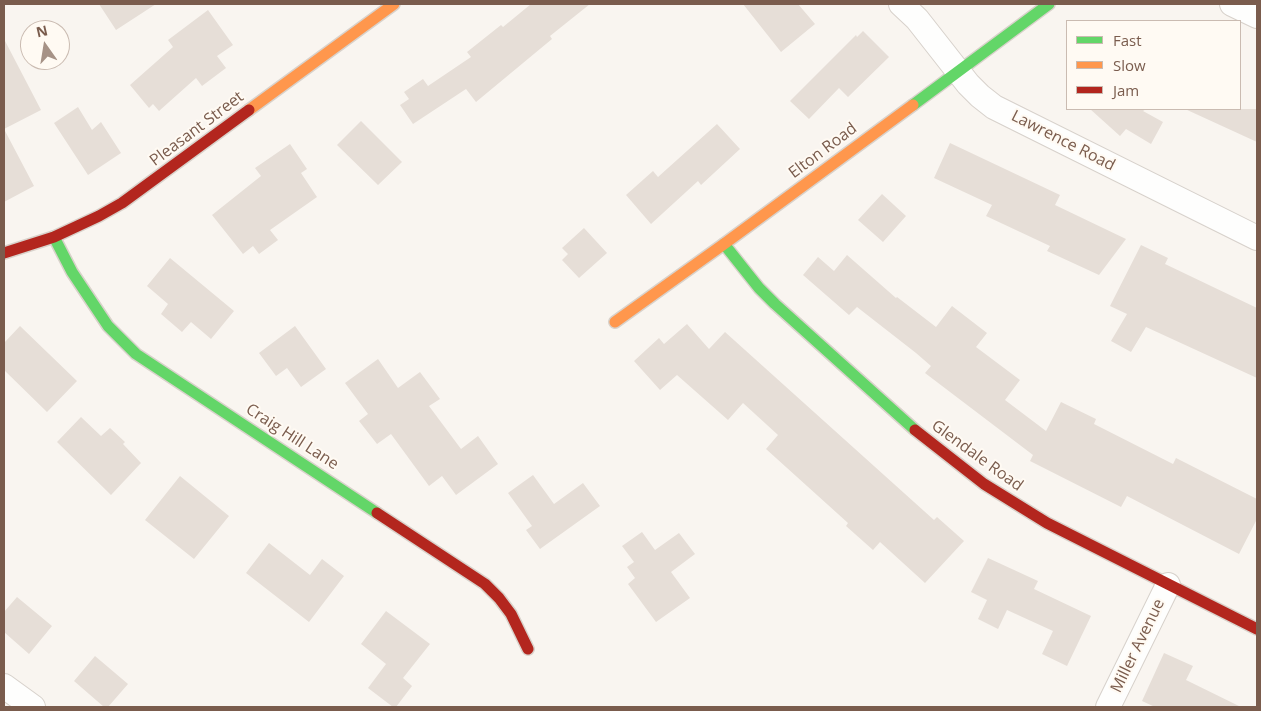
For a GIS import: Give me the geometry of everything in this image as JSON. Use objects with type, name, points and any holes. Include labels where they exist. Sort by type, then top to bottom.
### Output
[{"type":"street","name":"Pleasant Street","points":[[4,253],[54,237],[99,216],[142,190],[394,4]]},
{"type":"street","name":"Lawrence Road","points":[[901,4],[922,25],[980,96],[994,107],[1257,238]]},
{"type":"street","name":"Elton Road","points":[[615,322],[724,244],[1049,4]]},
{"type":"street","points":[[1232,4],[1257,16]]},
{"type":"street","name":"Craig Hill Lane","points":[[54,237],[72,272],[108,326],[136,354],[485,584],[511,614],[528,648]]},
{"type":"street","name":"Glendale Road","points":[[724,244],[759,288],[775,304],[927,441],[953,462],[984,484],[1048,523],[1257,629]]},
{"type":"street","name":"Miller Avenue","points":[[1108,707],[1168,585]]},
{"type":"street","points":[[4,686],[33,707]]},
{"type":"building","points":[[99,4],[156,4],[116,30]]},
{"type":"building","points":[[531,4],[590,4],[550,36],[552,39],[476,102],[466,89],[413,124],[400,105],[409,99],[404,92],[423,79],[428,86],[471,57],[467,52],[501,25],[503,27]]},
{"type":"building","points":[[743,4],[798,4],[815,24],[781,52]]},
{"type":"building","points":[[208,10],[233,45],[217,56],[226,68],[202,86],[196,78],[159,111],[153,104],[149,108],[130,85],[173,47],[168,40]]},
{"type":"building","points":[[863,31],[889,57],[848,97],[839,88],[809,119],[790,101],[856,35],[857,37]]},
{"type":"building","points":[[4,39],[41,110],[4,129]]},
{"type":"building","points":[[78,107],[92,130],[101,122],[121,153],[88,175],[54,123]]},
{"type":"building","points":[[1257,109],[1257,142],[1187,110]]},
{"type":"building","points":[[1091,110],[1144,110],[1143,111],[1163,122],[1151,144],[1126,129],[1120,136]]},
{"type":"building","points":[[361,121],[402,162],[378,185],[337,145]]},
{"type":"building","points":[[717,124],[740,149],[701,185],[698,181],[651,224],[626,195],[653,171],[658,177]]},
{"type":"building","points":[[4,129],[34,186],[4,202]]},
{"type":"building","points":[[950,143],[1060,195],[1055,205],[1126,239],[1099,275],[1047,251],[1050,246],[986,216],[992,205],[934,178]]},
{"type":"building","points":[[290,144],[307,169],[301,173],[317,197],[270,230],[278,240],[259,254],[253,246],[243,254],[212,215],[261,176],[255,168]]},
{"type":"building","points":[[882,194],[906,216],[883,242],[858,220]]},
{"type":"building","points":[[584,228],[607,253],[579,278],[562,260],[568,254],[562,248]]},
{"type":"building","points":[[1141,245],[1168,258],[1165,264],[1257,308],[1257,378],[1146,327],[1131,352],[1111,341],[1127,314],[1110,306]]},
{"type":"building","points":[[847,255],[896,298],[936,327],[952,306],[987,333],[976,347],[1020,380],[1005,400],[1046,431],[1061,402],[1096,419],[1094,424],[1173,464],[1176,458],[1257,499],[1257,519],[1239,554],[1127,496],[1121,507],[1030,461],[1033,455],[925,373],[931,366],[916,353],[857,307],[849,315],[803,275],[818,257],[834,271]]},
{"type":"building","points":[[170,258],[234,311],[211,339],[191,322],[182,332],[161,314],[168,304],[147,286]]},
{"type":"building","points":[[687,324],[709,349],[725,332],[934,520],[937,517],[964,541],[925,583],[880,542],[873,550],[846,526],[848,523],[766,449],[778,435],[743,403],[728,420],[677,375],[660,390],[634,361],[659,338],[664,344]]},
{"type":"building","points":[[20,326],[77,381],[47,412],[4,370],[4,343]]},
{"type":"building","points":[[295,326],[326,369],[301,387],[287,368],[276,376],[259,353]]},
{"type":"building","points":[[378,359],[398,388],[420,372],[440,399],[429,406],[461,449],[478,436],[498,464],[456,495],[442,476],[429,486],[391,434],[377,444],[359,421],[368,414],[345,383]]},
{"type":"building","points":[[81,417],[101,436],[110,428],[125,442],[123,444],[141,463],[111,495],[57,442]]},
{"type":"building","points":[[533,475],[554,504],[583,483],[600,506],[540,549],[526,530],[532,526],[508,493]]},
{"type":"building","points":[[180,476],[229,516],[194,559],[145,520]]},
{"type":"building","points":[[642,532],[655,550],[679,533],[695,554],[671,572],[690,598],[656,622],[628,584],[635,578],[627,567],[634,562],[622,546]]},
{"type":"building","points":[[269,543],[310,575],[322,559],[344,576],[309,622],[246,573]]},
{"type":"building","points":[[988,558],[1038,581],[1034,589],[1091,616],[1067,666],[1042,654],[1053,631],[1007,610],[998,629],[978,619],[987,600],[971,592]]},
{"type":"building","points":[[17,597],[52,626],[29,654],[4,632],[4,612]]},
{"type":"building","points":[[386,611],[430,644],[403,678],[412,686],[396,707],[393,707],[368,688],[386,664],[361,644]]},
{"type":"building","points":[[1164,653],[1193,666],[1186,680],[1241,707],[1155,707],[1142,701]]},
{"type":"building","points":[[95,656],[128,684],[108,707],[104,707],[74,681]]},
{"type":"traffic: fast","points":[[913,105],[1049,4]]},
{"type":"traffic: fast","points":[[54,237],[72,272],[108,326],[136,354],[377,513]]},
{"type":"traffic: fast","points":[[724,244],[759,288],[775,304],[915,430]]},
{"type":"traffic: slow","points":[[249,110],[394,4]]},
{"type":"traffic: slow","points":[[615,322],[913,105]]},
{"type":"traffic: jam","points":[[4,253],[54,237],[122,203],[249,110]]},
{"type":"traffic: jam","points":[[915,430],[984,484],[1047,523],[1257,629]]},
{"type":"traffic: jam","points":[[377,513],[485,584],[511,614],[528,649]]}]
